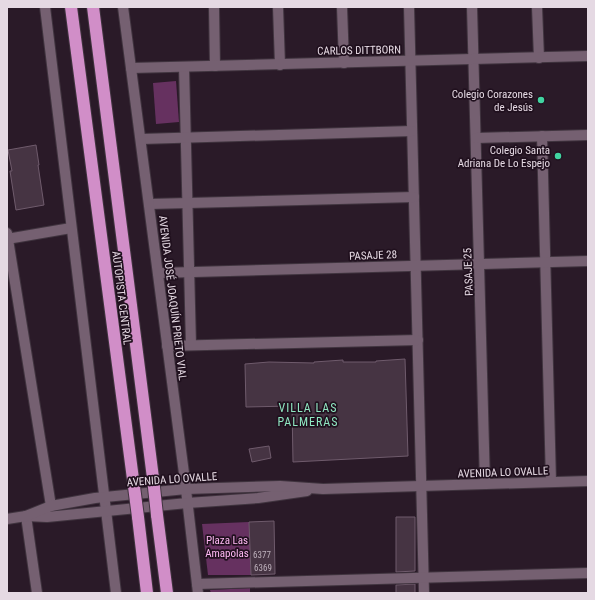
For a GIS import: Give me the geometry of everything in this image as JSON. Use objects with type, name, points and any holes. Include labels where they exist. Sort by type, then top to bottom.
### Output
[{"type":"highway","name":"AUTOPISTA CENTRAL","points":[[71,7],[147,593]]},
{"type":"highway","name":"AUTOPISTA CENTRAL","points":[[93,7],[167,593]]},
{"type":"street","points":[[44,7],[116,593]]},
{"type":"street","name":"AVENIDA JOSÉ JOAQUÍN PRIETO VIAL","points":[[123,7],[198,588]]},
{"type":"street","points":[[214,7],[215,66]]},
{"type":"street","points":[[278,7],[280,64]]},
{"type":"street","points":[[342,7],[344,63]]},
{"type":"street","points":[[409,7],[424,593]]},
{"type":"street","name":"PASAJE 25","points":[[472,7],[485,484]]},
{"type":"street","points":[[537,7],[539,58]]},
{"type":"street","name":"CARLOS DITTBORN","points":[[131,68],[588,56]]},
{"type":"street","name":"AVENIDA JOSÉ JOAQUÍN PRIETO VIAL","points":[[184,67],[191,345]]},
{"type":"street","points":[[141,139],[412,130]]},
{"type":"street","points":[[476,138],[588,135]]},
{"type":"street","points":[[542,136],[551,482]]},
{"type":"street","points":[[149,204],[414,197]]},
{"type":"street","points":[[50,506],[7,237],[71,228]]},
{"type":"street","name":"PASAJE 28","points":[[158,273],[588,261]]},
{"type":"street","points":[[167,346],[418,340]]},
{"type":"street","name":"AVENIDA LO OVALLE","points":[[26,516],[50,506],[104,497],[186,489],[280,486],[323,489],[588,481]]},
{"type":"street","name":"AVENIDA LO OVALLE","points":[[7,519],[26,516],[47,517],[187,503],[258,498],[323,489]]},
{"type":"street","points":[[26,516],[37,593]]},
{"type":"street","points":[[198,588],[424,577],[588,572]]},
{"type":"green space","points":[[176,81],[179,122],[156,124],[153,83]]},
{"type":"green space","name":"Plaza Las Amapolas","points":[[249,522],[251,575],[208,575],[202,524]]},
{"type":"green space","name":"Plaza Las Amapolas","points":[[250,588],[250,593],[211,593],[210,590]]},
{"type":"building","points":[[36,145],[44,205],[16,210],[8,150]]},
{"type":"building","points":[[405,359],[408,456],[293,462],[292,406],[246,407],[245,364],[269,362],[314,363],[343,360],[343,362],[376,362]]},
{"type":"building","points":[[269,446],[271,458],[252,462],[249,449]]},
{"type":"building","points":[[396,517],[415,517],[415,571],[396,572]]},
{"type":"building","points":[[274,521],[275,574],[251,575],[249,522]]},
{"type":"building","points":[[415,584],[415,593],[396,593],[396,585]]},
{"type":"place","name":"Colegio Corazones de Jesús","points":[[541,100]]},
{"type":"place","name":"Colegio Santa Adriana De Lo Espejo","points":[[558,156]]},
{"type":"district","name":"VILLA LAS PALMERAS","points":[[308,415]]}]
